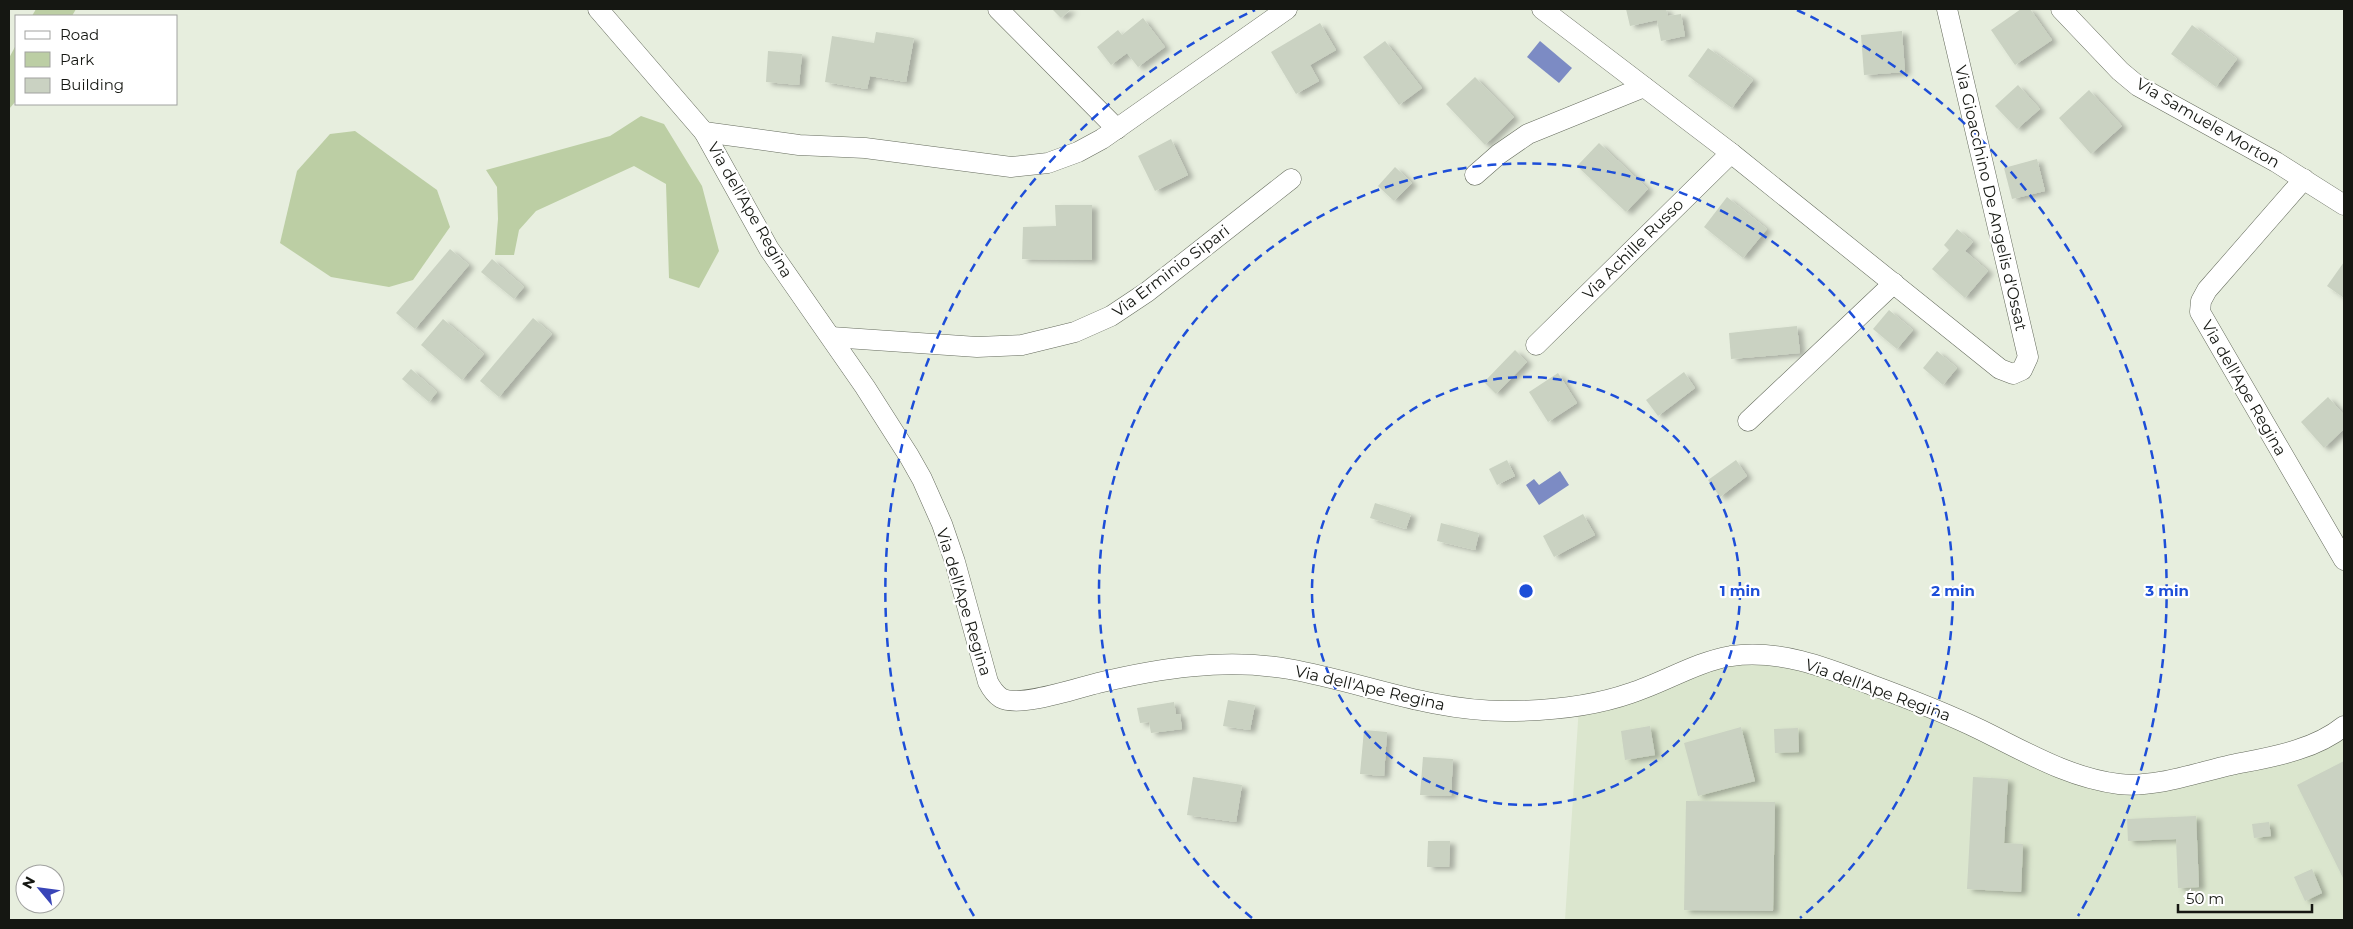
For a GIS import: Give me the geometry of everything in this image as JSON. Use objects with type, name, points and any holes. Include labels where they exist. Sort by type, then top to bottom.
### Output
[{"type":"street","name":"Via dell'Ape Regina","points":[[598,9],[704,132],[769,250],[865,387],[922,479],[942,524],[955,562],[988,682],[997,695],[1009,701],[1024,700],[1134,674],[1171,668],[1240,665],[1291,670],[1384,694],[1442,706],[1502,711],[1544,710],[1579,706],[1630,694],[1718,659],[1762,655],[1794,659],[1828,668],[1924,704],[2065,770],[2093,780],[2124,785],[2155,782],[2296,750],[2324,739],[2344,726]]},
{"type":"street","points":[[998,9],[1116,129]]},
{"type":"street","points":[[1542,9],[1731,153],[1894,283],[1748,421]]},
{"type":"street","name":"Via Gioacchino De Angelis d'Ossat","points":[[1894,283],[2007,374],[2014,374],[2022,370],[2028,357],[1947,9]]},
{"type":"street","name":"Via Samuele Morton","points":[[2060,9],[2120,71],[2138,86],[2304,179],[2344,205]]},
{"type":"street","points":[[704,132],[799,145],[865,148],[949,160],[1019,167],[1060,160],[1090,146],[1116,129],[1279,11]]},
{"type":"street","points":[[1475,175],[1506,149],[1528,134],[1644,87]]},
{"type":"street","name":"Via Achille Russo","points":[[1536,345],[1731,153]]},
{"type":"street","name":"Via Erminio Sipari","points":[[831,337],[977,347],[1022,345],[1075,332],[1110,316],[1147,292],[1291,179]]},
{"type":"street","name":"Via dell'Ape Regina","points":[[2304,179],[2207,290],[2201,301],[2200,312],[2344,560]]},
{"type":"shaded area","points":[[1711,661],[1828,669],[2109,783],[2264,758],[2344,721],[2344,920],[1565,920],[1579,706]]},
{"type":"green space","points":[[36,9],[76,9],[73,15],[33,15]]},
{"type":"green space","points":[[15,47],[15,102],[9,109],[9,58]]},
{"type":"green space","points":[[641,116],[664,124],[702,186],[719,251],[699,288],[669,278],[666,184],[634,166],[536,211],[519,230],[514,255],[495,255],[498,219],[497,187],[486,170],[610,136]]},
{"type":"green space","points":[[355,131],[437,190],[450,227],[413,280],[389,287],[331,277],[280,243],[297,171],[330,134]]},
{"type":"water","points":[[1540,41],[1572,68],[1559,83],[1527,57]]},
{"type":"water","points":[[1560,471],[1569,485],[1539,505],[1526,485],[1534,479],[1539,485]]},
{"type":"building","points":[[1052,9],[1071,9],[1061,18]]},
{"type":"building","points":[[1626,9],[1666,9],[1668,16],[1681,14],[1685,36],[1661,41],[1657,20],[1630,26]]},
{"type":"building","points":[[2021,9],[2030,9],[2052,40],[2015,65],[1991,30]]},
{"type":"building","points":[[1143,18],[1165,47],[1138,67],[1127,53],[1111,65],[1097,47],[1118,30],[1122,35]]},
{"type":"building","points":[[1320,23],[1336,50],[1310,65],[1319,81],[1296,94],[1271,52]]},
{"type":"building","points":[[2192,25],[2237,59],[2216,87],[2171,54]]},
{"type":"building","points":[[1902,31],[1905,72],[1864,75],[1861,35]]},
{"type":"building","points":[[876,32],[914,38],[906,82],[870,76],[867,89],[825,82],[832,36],[874,43]]},
{"type":"building","points":[[1385,41],[1422,88],[1399,105],[1363,57]]},
{"type":"building","points":[[1708,48],[1753,80],[1732,108],[1688,76]]},
{"type":"building","points":[[768,51],[802,54],[799,85],[766,82]]},
{"type":"building","points":[[1475,77],[1514,117],[1485,145],[1446,104]]},
{"type":"building","points":[[2018,85],[2040,109],[2017,129],[1995,106]]},
{"type":"building","points":[[2089,90],[2122,126],[2091,154],[2059,118]]},
{"type":"building","points":[[1171,139],[1188,175],[1155,191],[1138,156]]},
{"type":"building","points":[[1599,143],[1648,189],[1626,212],[1577,166]]},
{"type":"building","points":[[2037,159],[2045,191],[2012,199],[2004,168]]},
{"type":"building","points":[[1395,167],[1412,183],[1394,201],[1378,186]]},
{"type":"building","points":[[1727,197],[1767,229],[1743,258],[1704,227]]},
{"type":"building","points":[[1055,205],[1092,205],[1092,260],[1022,259],[1023,227],[1056,226]]},
{"type":"building","points":[[1957,229],[1973,242],[1965,251],[1988,271],[1965,298],[1932,269],[1949,250],[1944,245]]},
{"type":"building","points":[[450,249],[469,265],[415,329],[396,313]]},
{"type":"building","points":[[492,259],[524,287],[514,299],[481,272]]},
{"type":"building","points":[[2344,262],[2344,298],[2327,286]]},
{"type":"building","points":[[1889,310],[1913,330],[1897,349],[1873,329]]},
{"type":"building","points":[[533,318],[552,334],[499,397],[480,381]]},
{"type":"building","points":[[443,319],[484,354],[462,380],[421,345]]},
{"type":"building","points":[[1797,326],[1800,353],[1731,359],[1729,333]]},
{"type":"building","points":[[1515,350],[1527,362],[1496,394],[1484,382]]},
{"type":"building","points":[[1937,351],[1957,368],[1943,385],[1923,368]]},
{"type":"building","points":[[411,369],[437,392],[429,402],[402,379]]},
{"type":"building","points":[[1684,372],[1695,388],[1658,416],[1646,400]]},
{"type":"building","points":[[1558,373],[1577,403],[1548,422],[1529,392]]},
{"type":"building","points":[[2328,397],[2344,415],[2344,429],[2324,448],[2301,422]]},
{"type":"building","points":[[1507,460],[1515,476],[1497,485],[1489,469]]},
{"type":"building","points":[[1736,460],[1747,476],[1720,497],[1708,480]]},
{"type":"building","points":[[1375,503],[1411,514],[1406,529],[1370,518]]},
{"type":"building","points":[[1583,514],[1595,535],[1554,557],[1543,536]]},
{"type":"building","points":[[1441,523],[1479,533],[1475,550],[1437,541]]},
{"type":"building","points":[[1228,700],[1255,705],[1250,730],[1223,726]]},
{"type":"building","points":[[1174,702],[1176,714],[1180,714],[1182,729],[1151,733],[1149,722],[1140,723],[1137,708]]},
{"type":"building","points":[[1650,726],[1655,755],[1625,760],[1621,731]]},
{"type":"building","points":[[1741,727],[1755,781],[1698,796],[1684,743]]},
{"type":"building","points":[[1798,728],[1799,752],[1775,753],[1774,729]]},
{"type":"building","points":[[1364,730],[1387,732],[1384,776],[1360,774]]},
{"type":"building","points":[[1423,757],[1453,759],[1451,796],[1420,795]]},
{"type":"building","points":[[2344,761],[2344,880],[2297,785]]},
{"type":"building","points":[[1193,777],[1242,785],[1236,822],[1187,815]]},
{"type":"building","points":[[1973,777],[2008,779],[2004,843],[2023,844],[2021,892],[1967,889]]},
{"type":"building","points":[[1686,801],[1775,802],[1773,911],[1684,910]]},
{"type":"building","points":[[2196,816],[2199,887],[2178,888],[2176,839],[2128,841],[2127,819]]},
{"type":"building","points":[[2269,822],[2271,836],[2254,838],[2252,824]]},
{"type":"building","points":[[1428,841],[1450,841],[1449,867],[1427,867]]},
{"type":"building","points":[[2312,869],[2322,893],[2305,901],[2294,877]]}]
